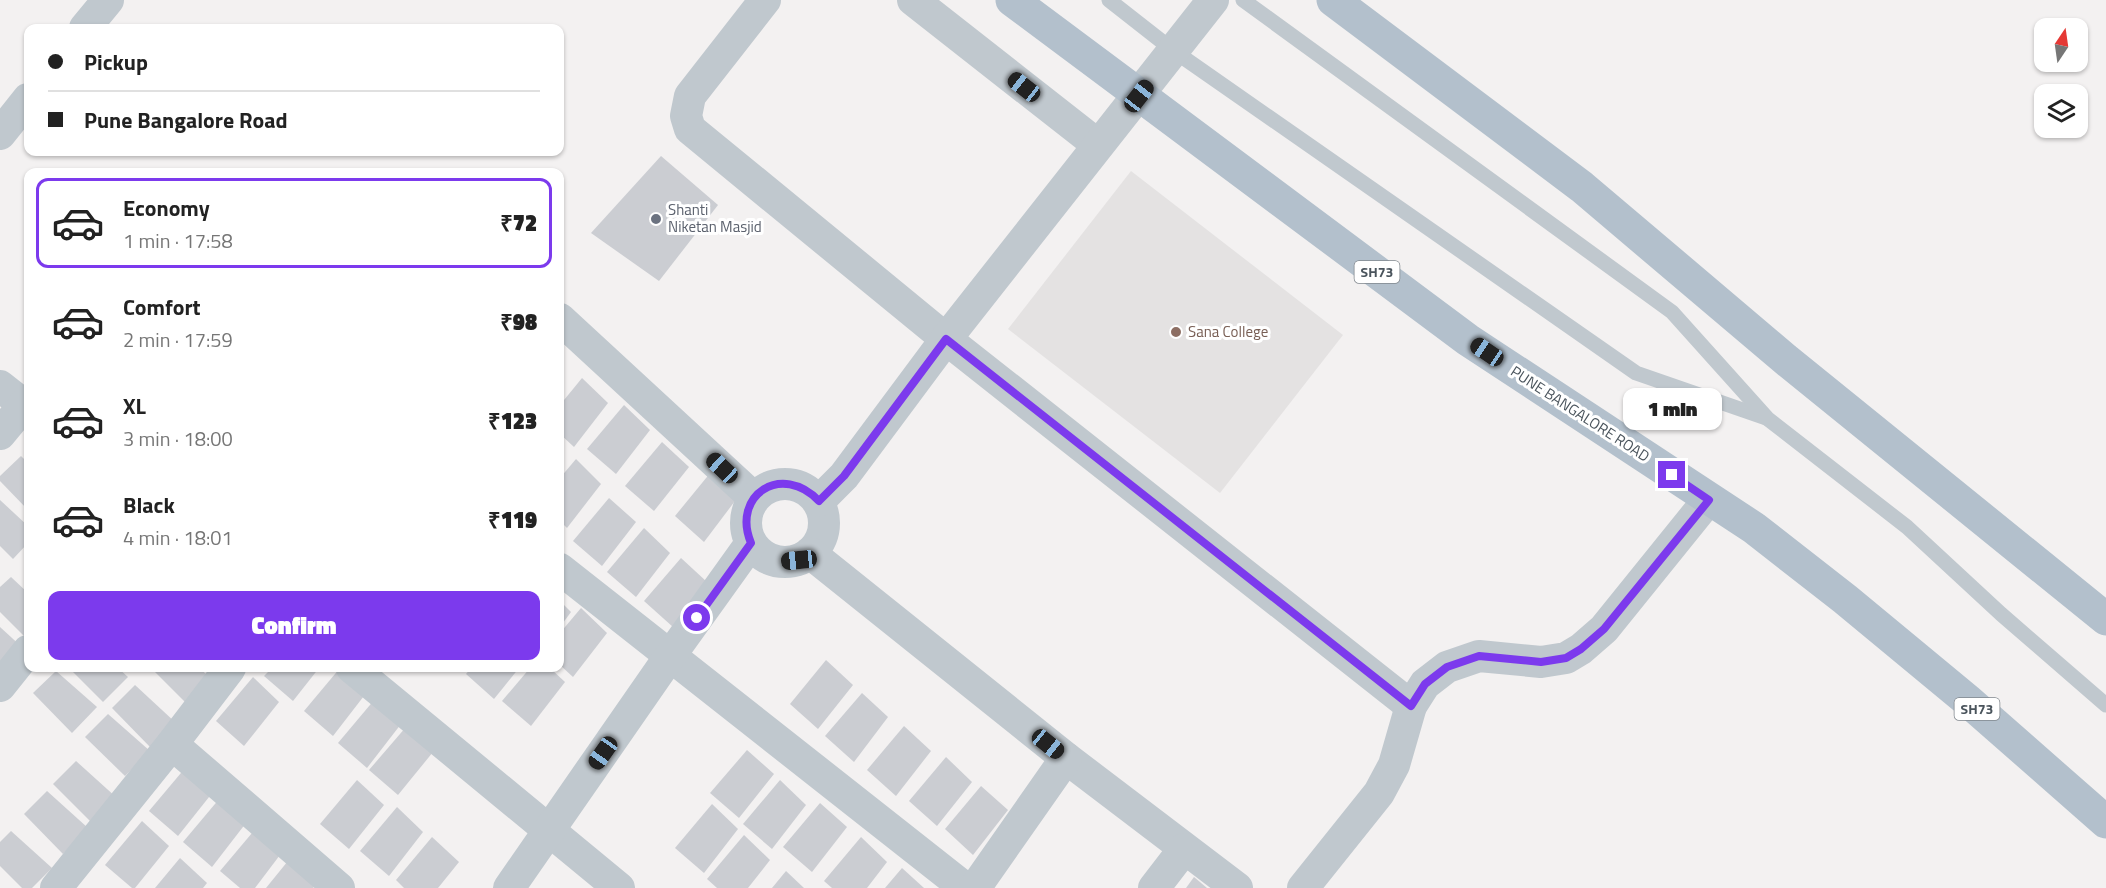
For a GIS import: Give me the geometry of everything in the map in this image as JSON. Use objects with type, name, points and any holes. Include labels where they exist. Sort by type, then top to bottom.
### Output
[{"type":"main road","name":"PUNE BANGALORE ROAD","points":[[1012,0],[1468,340],[1754,528],[1845,599],[1967,700],[2106,822]]},
{"type":"main road","points":[[1333,0],[1582,187],[1785,358],[2032,561],[2106,618]]},
{"type":"street","points":[[88,24],[108,0]]},
{"type":"street","points":[[765,0],[690,96],[686,116],[690,129],[946,339],[1411,706]]},
{"type":"street","points":[[913,0],[1098,145]]},
{"type":"street","points":[[819,501],[844,476],[946,339],[1213,0]]},
{"type":"street","points":[[0,134],[24,104]]},
{"type":"street","points":[[564,323],[754,498]]},
{"type":"street","points":[[0,434],[18,400]]},
{"type":"street","points":[[783,483],[796,485],[809,491],[819,501],[824,514],[825,528],[820,541],[810,553],[799,560],[778,562],[765,557],[751,543],[746,530],[746,516],[754,498],[764,489],[783,483]]},
{"type":"street","points":[[1303,888],[1379,793],[1394,765],[1411,706],[1425,684],[1447,667],[1479,656],[1541,662],[1566,658],[1581,649],[1604,629],[1709,500]]},
{"type":"street","points":[[509,888],[751,543]]},
{"type":"street","points":[[810,553],[1066,758],[1237,888]]},
{"type":"street","points":[[564,572],[965,888]]},
{"type":"street","points":[[0,686],[24,656]]},
{"type":"street","points":[[56,888],[227,672]]},
{"type":"street","points":[[357,672],[619,888]]},
{"type":"street","points":[[172,744],[339,888]]},
{"type":"street","points":[[975,888],[1066,758]]},
{"type":"street","points":[[1154,888],[1184,849]]},
{"type":"lane","points":[[1109,0],[1174,51],[1636,374],[1768,419]]},
{"type":"lane","points":[[1243,0],[1672,312],[1768,419],[1907,527],[2001,614],[2106,705]]},
{"type":"shaded area","name":"Sana College","points":[[1131,171],[1343,335],[1220,493],[1008,329]]},
{"type":"building","name":"Shanti Niketan Masjid","points":[[661,156],[718,205],[659,281],[591,233]]},
{"type":"building","points":[[582,378],[608,403],[574,447],[564,438],[564,400]]},
{"type":"building","points":[[624,405],[650,430],[616,474],[587,449]]},
{"type":"building","points":[[662,442],[689,467],[654,511],[625,486]]},
{"type":"building","points":[[21,456],[24,459],[24,506],[0,481],[0,476]]},
{"type":"building","points":[[576,459],[601,484],[567,528],[564,525],[564,473]]},
{"type":"building","points":[[711,472],[738,497],[704,542],[675,516]]},
{"type":"building","points":[[609,498],[636,522],[602,566],[573,541]]},
{"type":"building","points":[[0,500],[24,522],[24,547],[13,559],[0,546]]},
{"type":"building","points":[[644,528],[670,553],[636,597],[607,572]]},
{"type":"building","points":[[681,558],[707,582],[673,627],[644,601]]},
{"type":"building","points":[[11,577],[24,589],[24,636],[0,612],[0,587]]},
{"type":"building","points":[[564,605],[571,612],[564,622]]},
{"type":"building","points":[[581,608],[607,633],[573,677],[564,669],[564,628]]},
{"type":"building","points":[[0,627],[24,649],[0,674]]},
{"type":"building","points":[[826,660],[853,685],[818,729],[790,704]]},
{"type":"building","points":[[57,672],[97,707],[72,733],[33,693]]},
{"type":"building","points":[[73,672],[122,672],[128,677],[103,702]]},
{"type":"building","points":[[155,672],[204,672],[213,680],[188,705]]},
{"type":"building","points":[[268,672],[316,672],[293,701],[264,676]]},
{"type":"building","points":[[337,672],[344,672],[367,692],[333,736],[304,711]]},
{"type":"building","points":[[468,672],[516,672],[494,699],[466,674]]},
{"type":"building","points":[[527,672],[554,672],[565,682],[531,726],[502,701]]},
{"type":"building","points":[[253,677],[279,702],[244,746],[216,721]]},
{"type":"building","points":[[135,685],[176,723],[151,748],[112,708]]},
{"type":"building","points":[[862,693],[888,717],[854,762],[825,736]]},
{"type":"building","points":[[375,699],[401,724],[367,768],[338,743]]},
{"type":"building","points":[[108,714],[150,751],[125,776],[85,737]]},
{"type":"building","points":[[904,726],[931,751],[896,796],[867,770]]},
{"type":"building","points":[[406,727],[433,752],[398,795],[369,770]]},
{"type":"building","points":[[747,750],[774,774],[739,818],[710,793]]},
{"type":"building","points":[[946,757],[972,782],[937,826],[909,801]]},
{"type":"building","points":[[76,761],[117,798],[92,823],[53,784]]},
{"type":"building","points":[[186,767],[213,792],[178,836],[149,811]]},
{"type":"building","points":[[357,780],[384,805],[349,849],[320,824]]},
{"type":"building","points":[[780,780],[806,805],[772,849],[743,824]]},
{"type":"building","points":[[981,786],[1008,810],[973,855],[945,829]]},
{"type":"building","points":[[47,791],[88,828],[63,854],[24,814]]},
{"type":"building","points":[[220,798],[246,823],[212,867],[183,842]]},
{"type":"building","points":[[820,803],[847,827],[812,872],[783,847]]},
{"type":"building","points":[[712,804],[738,829],[704,873],[675,848]]},
{"type":"building","points":[[397,807],[423,832],[389,876],[360,851]]},
{"type":"building","points":[[142,821],[169,846],[135,888],[132,888],[105,865]]},
{"type":"building","points":[[257,827],[283,851],[255,888],[240,888],[220,871]]},
{"type":"building","points":[[11,831],[52,868],[32,888],[22,888],[0,866],[0,842]]},
{"type":"building","points":[[744,835],[770,860],[748,888],[717,888],[707,879]]},
{"type":"building","points":[[432,837],[459,862],[438,888],[404,888],[396,880]]},
{"type":"building","points":[[861,837],[887,862],[867,888],[832,888],[824,881]]},
{"type":"building","points":[[292,856],[319,881],[313,888],[266,888]]},
{"type":"building","points":[[180,858],[207,883],[203,888],[155,888]]},
{"type":"building","points":[[902,868],[924,888],[885,888]]},
{"type":"building","points":[[786,871],[804,888],[772,888]]},
{"type":"building","points":[[1194,877],[1207,888],[1186,888]]},
{"type":"place","name":"Shanti Niketan Masjid","points":[[656,219]]},
{"type":"place","name":"Sana College","points":[[1176,332]]},
{"type":"route","points":[[697,618],[751,543],[746,530],[746,516],[754,498],[764,489],[783,483],[796,485],[809,491],[819,501],[844,476],[946,339],[1411,706],[1425,684],[1447,667],[1479,656],[1541,662],[1566,658],[1581,649],[1604,629],[1709,500],[1672,475]]}]
